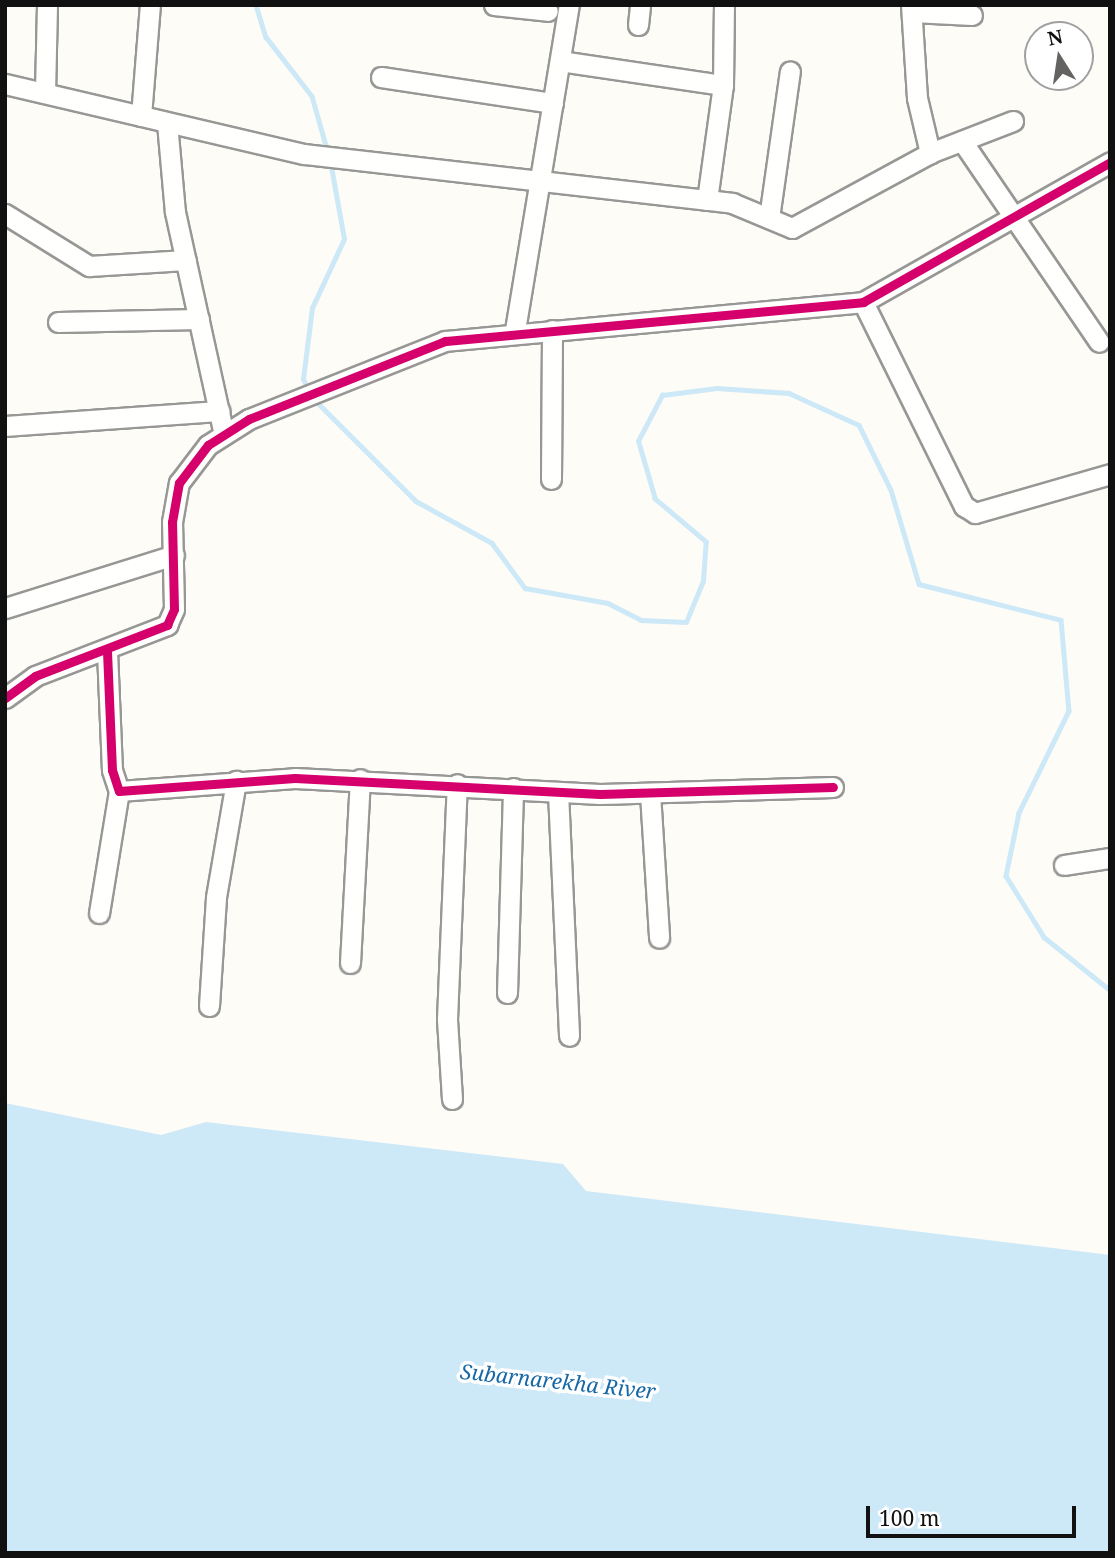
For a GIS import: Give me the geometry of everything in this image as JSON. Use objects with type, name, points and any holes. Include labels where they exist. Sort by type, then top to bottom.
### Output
[{"type":"street","points":[[45,93],[47,5]]},
{"type":"street","points":[[141,116],[150,5]]},
{"type":"street","points":[[494,5],[568,12],[515,330]]},
{"type":"street","points":[[638,25],[640,5]]},
{"type":"street","points":[[707,200],[723,85],[724,5]]},
{"type":"street","points":[[930,153],[917,98],[912,9],[972,15]]},
{"type":"street","points":[[560,61],[723,85]]},
{"type":"street","points":[[769,218],[790,71]]},
{"type":"street","points":[[381,77],[553,103]]},
{"type":"street","points":[[5,84],[304,154],[707,200],[799,227],[930,153],[1013,121]]},
{"type":"street","points":[[167,123],[186,260],[224,434]]},
{"type":"street","points":[[962,141],[1099,342]]},
{"type":"street","points":[[5,698],[35,676],[107,651],[167,625],[174,609],[174,555],[179,483],[191,461],[224,434],[283,407],[330,392],[422,347],[515,330],[623,327],[687,314],[820,311],[863,302],[1014,219],[1110,162]]},
{"type":"street","points":[[5,214],[89,266],[186,260]]},
{"type":"street","points":[[863,302],[964,506],[975,513],[1110,474]]},
{"type":"street","points":[[58,322],[199,318]]},
{"type":"street","points":[[551,479],[552,330]]},
{"type":"street","points":[[5,426],[219,411]]},
{"type":"street","points":[[5,608],[174,555]]},
{"type":"street","points":[[99,913],[119,791],[112,771],[107,651]]},
{"type":"street","points":[[119,791],[236,781],[360,779],[457,783],[558,792],[650,793],[833,787]]},
{"type":"street","points":[[350,963],[360,779]]},
{"type":"street","points":[[209,1006],[216,897],[236,781]]},
{"type":"street","points":[[452,1099],[447,1019],[457,783]]},
{"type":"street","points":[[507,993],[513,788]]},
{"type":"street","points":[[558,792],[569,1036]]},
{"type":"street","points":[[650,793],[660,938]]},
{"type":"street","points":[[1064,864],[1110,858]]},
{"type":"water","name":"Subarnarekha River","points":[[5,1103],[161,1135],[206,1122],[563,1164],[586,1191],[1110,1255],[1110,1553],[5,1553]]},
{"type":"waterway","points":[[256,5],[266,37],[312,96],[327,149]]},
{"type":"waterway","points":[[309,391],[303,379],[312,308],[344,239],[330,161]]},
{"type":"waterway","points":[[313,398],[416,501],[492,543],[525,588],[608,603],[641,620],[686,622],[703,581],[706,542],[655,499],[638,441],[662,395],[717,388],[789,393],[859,425],[891,490],[919,584],[1061,620],[1069,711],[1019,813],[1006,876],[1044,937],[1110,990]]},
{"type":"cycle path","points":[[5,698],[35,676],[167,625],[174,609],[172,522],[179,483],[208,445],[249,419],[445,341],[863,302],[1110,162]]},
{"type":"cycle path","points":[[107,651],[112,770],[119,791],[295,778],[600,794],[833,787]]}]
